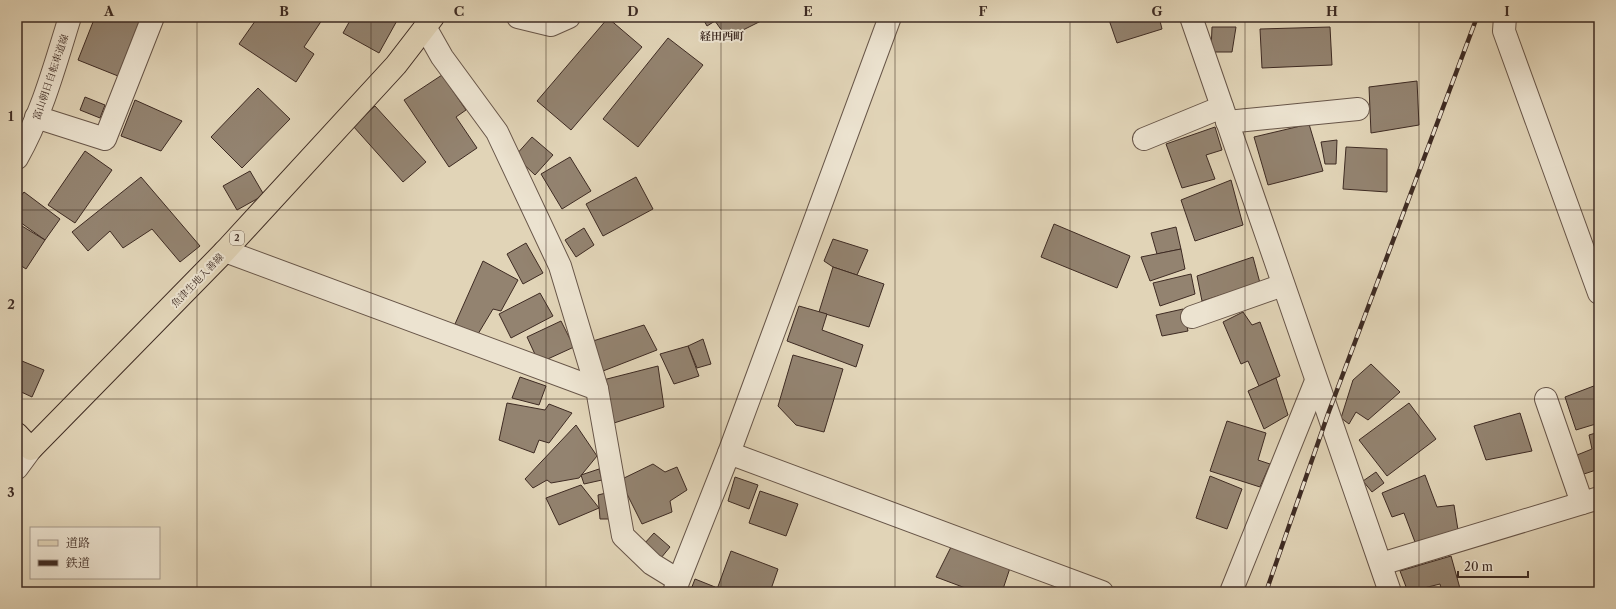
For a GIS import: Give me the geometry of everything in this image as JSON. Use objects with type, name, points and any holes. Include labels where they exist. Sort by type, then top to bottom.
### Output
[{"type":"main road","name":"魚津生地入善線","points":[[24,442],[225,251],[396,65],[429,22]]},
{"type":"street","name":"富山朝日自転車道線","points":[[17,158],[30,136],[51,78],[70,17]]},
{"type":"street","points":[[36,117],[105,139],[153,17]]},
{"type":"street","points":[[518,17],[551,25],[569,17]]},
{"type":"street","points":[[1191,17],[1390,592]]},
{"type":"street","points":[[1505,17],[1504,31],[1599,293]]},
{"type":"street","points":[[429,22],[442,57],[497,132],[560,266],[597,389],[623,536],[676,586],[729,453],[887,19]]},
{"type":"street","points":[[1144,138],[1224,114],[1358,109]]},
{"type":"street","points":[[225,251],[597,389]]},
{"type":"street","points":[[1192,317],[1283,285]]},
{"type":"street","points":[[1231,592],[1316,381]]},
{"type":"street","points":[[1381,564],[1590,501],[1546,399]]},
{"type":"street","points":[[17,468],[24,442]]},
{"type":"street","points":[[729,453],[1102,592]]},
{"type":"building","points":[[95,17],[141,17],[118,76],[78,60]]},
{"type":"building","points":[[258,17],[324,17],[304,47],[314,54],[296,82],[239,44]]},
{"type":"building","points":[[352,17],[399,17],[379,53],[343,33]]},
{"type":"building","points":[[702,17],[769,17],[727,38],[715,21],[707,26]]},
{"type":"building","points":[[1108,17],[1159,17],[1162,29],[1117,43]]},
{"type":"building","points":[[1311,17],[1338,17],[1338,19],[1317,18]]},
{"type":"building","points":[[608,18],[642,47],[571,130],[537,101]]},
{"type":"building","points":[[1212,27],[1236,27],[1232,52],[1211,52]]},
{"type":"building","points":[[1330,27],[1332,65],[1262,68],[1260,29]]},
{"type":"building","points":[[668,38],[703,65],[638,147],[603,119]]},
{"type":"building","points":[[442,75],[466,110],[456,117],[477,148],[449,167],[404,100]]},
{"type":"building","points":[[1417,81],[1419,125],[1371,133],[1369,87]]},
{"type":"building","points":[[258,88],[290,119],[242,168],[211,137]]},
{"type":"building","points":[[85,97],[105,105],[100,118],[80,110]]},
{"type":"building","points":[[135,100],[182,121],[161,151],[121,136]]},
{"type":"building","points":[[375,106],[426,162],[403,182],[353,126]]},
{"type":"building","points":[[1309,124],[1323,171],[1268,185],[1254,137]]},
{"type":"building","points":[[1215,127],[1222,150],[1206,155],[1215,179],[1182,188],[1166,144]]},
{"type":"building","points":[[532,137],[553,155],[535,175],[515,156]]},
{"type":"building","points":[[1337,140],[1336,164],[1325,164],[1321,142]]},
{"type":"building","points":[[1346,147],[1387,149],[1387,192],[1343,189]]},
{"type":"building","points":[[85,151],[112,170],[75,223],[48,205]]},
{"type":"building","points":[[570,157],[591,191],[562,209],[541,174]]},
{"type":"building","points":[[250,171],[264,195],[237,210],[223,186]]},
{"type":"building","points":[[141,177],[200,246],[180,262],[152,229],[123,248],[110,231],[88,251],[72,232]]},
{"type":"building","points":[[636,177],[653,209],[603,236],[586,204]]},
{"type":"building","points":[[1231,180],[1243,225],[1195,241],[1181,200]]},
{"type":"building","points":[[24,192],[60,219],[45,240],[17,220],[17,201]]},
{"type":"building","points":[[17,223],[45,240],[26,269],[17,263]]},
{"type":"building","points":[[1054,224],[1130,256],[1117,288],[1041,257]]},
{"type":"building","points":[[1176,227],[1181,249],[1157,254],[1151,233]]},
{"type":"building","points":[[584,228],[594,245],[576,257],[565,240]]},
{"type":"building","points":[[833,239],[868,250],[857,275],[833,267],[824,261]]},
{"type":"building","points":[[526,243],[543,273],[523,284],[507,254]]},
{"type":"building","points":[[1181,249],[1185,269],[1150,281],[1141,257]]},
{"type":"building","points":[[1253,257],[1260,283],[1202,301],[1197,276]]},
{"type":"building","points":[[483,261],[518,280],[501,311],[493,309],[478,334],[455,324]]},
{"type":"building","points":[[833,267],[884,284],[869,327],[819,312]]},
{"type":"building","points":[[1191,274],[1195,294],[1160,306],[1153,283]]},
{"type":"building","points":[[540,293],[553,316],[511,338],[499,314]]},
{"type":"building","points":[[799,306],[827,314],[822,330],[863,345],[856,367],[787,341]]},
{"type":"building","points":[[1183,309],[1188,331],[1162,336],[1156,315]]},
{"type":"building","points":[[1243,312],[1252,325],[1260,322],[1280,376],[1259,386],[1248,361],[1241,364],[1223,322]]},
{"type":"building","points":[[561,321],[574,347],[539,363],[527,337]]},
{"type":"building","points":[[644,325],[657,350],[603,371],[593,341]]},
{"type":"building","points":[[703,339],[711,364],[697,368],[688,346]]},
{"type":"building","points":[[688,346],[699,376],[674,384],[660,354]]},
{"type":"building","points":[[793,355],[843,369],[824,432],[796,425],[778,406]]},
{"type":"building","points":[[17,359],[44,370],[32,397],[17,390]]},
{"type":"building","points":[[1371,364],[1400,392],[1368,420],[1356,412],[1349,424],[1341,418],[1353,380]]},
{"type":"building","points":[[658,366],[664,407],[614,423],[603,380]]},
{"type":"building","points":[[520,377],[546,386],[539,405],[512,398]]},
{"type":"building","points":[[1276,378],[1288,415],[1264,429],[1248,391]]},
{"type":"building","points":[[1599,384],[1599,423],[1576,430],[1565,397]]},
{"type":"building","points":[[507,403],[545,410],[549,404],[572,413],[549,443],[539,440],[534,453],[499,440]]},
{"type":"building","points":[[1409,403],[1436,439],[1387,476],[1359,440]]},
{"type":"building","points":[[1520,413],[1532,451],[1486,460],[1474,426]]},
{"type":"building","points":[[1227,421],[1266,433],[1258,460],[1270,464],[1260,487],[1210,471]]},
{"type":"building","points":[[576,425],[597,456],[579,478],[551,483],[547,480],[533,488],[525,479]]},
{"type":"building","points":[[1599,432],[1599,469],[1584,474],[1577,455],[1592,449],[1589,435]]},
{"type":"building","points":[[653,464],[665,472],[677,467],[687,490],[670,501],[672,512],[642,524],[620,480]]},
{"type":"building","points":[[599,469],[602,480],[584,484],[581,475]]},
{"type":"building","points":[[1376,472],[1384,483],[1372,492],[1363,481]]},
{"type":"building","points":[[1425,475],[1437,507],[1454,505],[1458,530],[1415,542],[1404,513],[1392,517],[1382,493]]},
{"type":"building","points":[[1210,476],[1242,489],[1227,529],[1196,518]]},
{"type":"building","points":[[735,477],[758,485],[749,509],[728,501]]},
{"type":"building","points":[[581,485],[599,508],[559,525],[546,498]]},
{"type":"building","points":[[760,491],[798,504],[786,536],[749,523]]},
{"type":"building","points":[[606,493],[609,519],[600,519],[598,495]]},
{"type":"building","points":[[654,533],[670,547],[661,558],[644,544]]},
{"type":"building","points":[[951,547],[1010,568],[1002,592],[976,592],[936,577]]},
{"type":"building","points":[[731,551],[778,569],[770,592],[716,592]]},
{"type":"building","points":[[1451,556],[1461,592],[1442,592],[1440,584],[1408,592],[1400,571]]},
{"type":"building","points":[[695,579],[715,587],[713,592],[690,592]]},
{"type":"railway","points":[[1266,592],[1328,414],[1477,17]]},
{"type":"district","name":"経田西町","points":[[722,36]]}]
